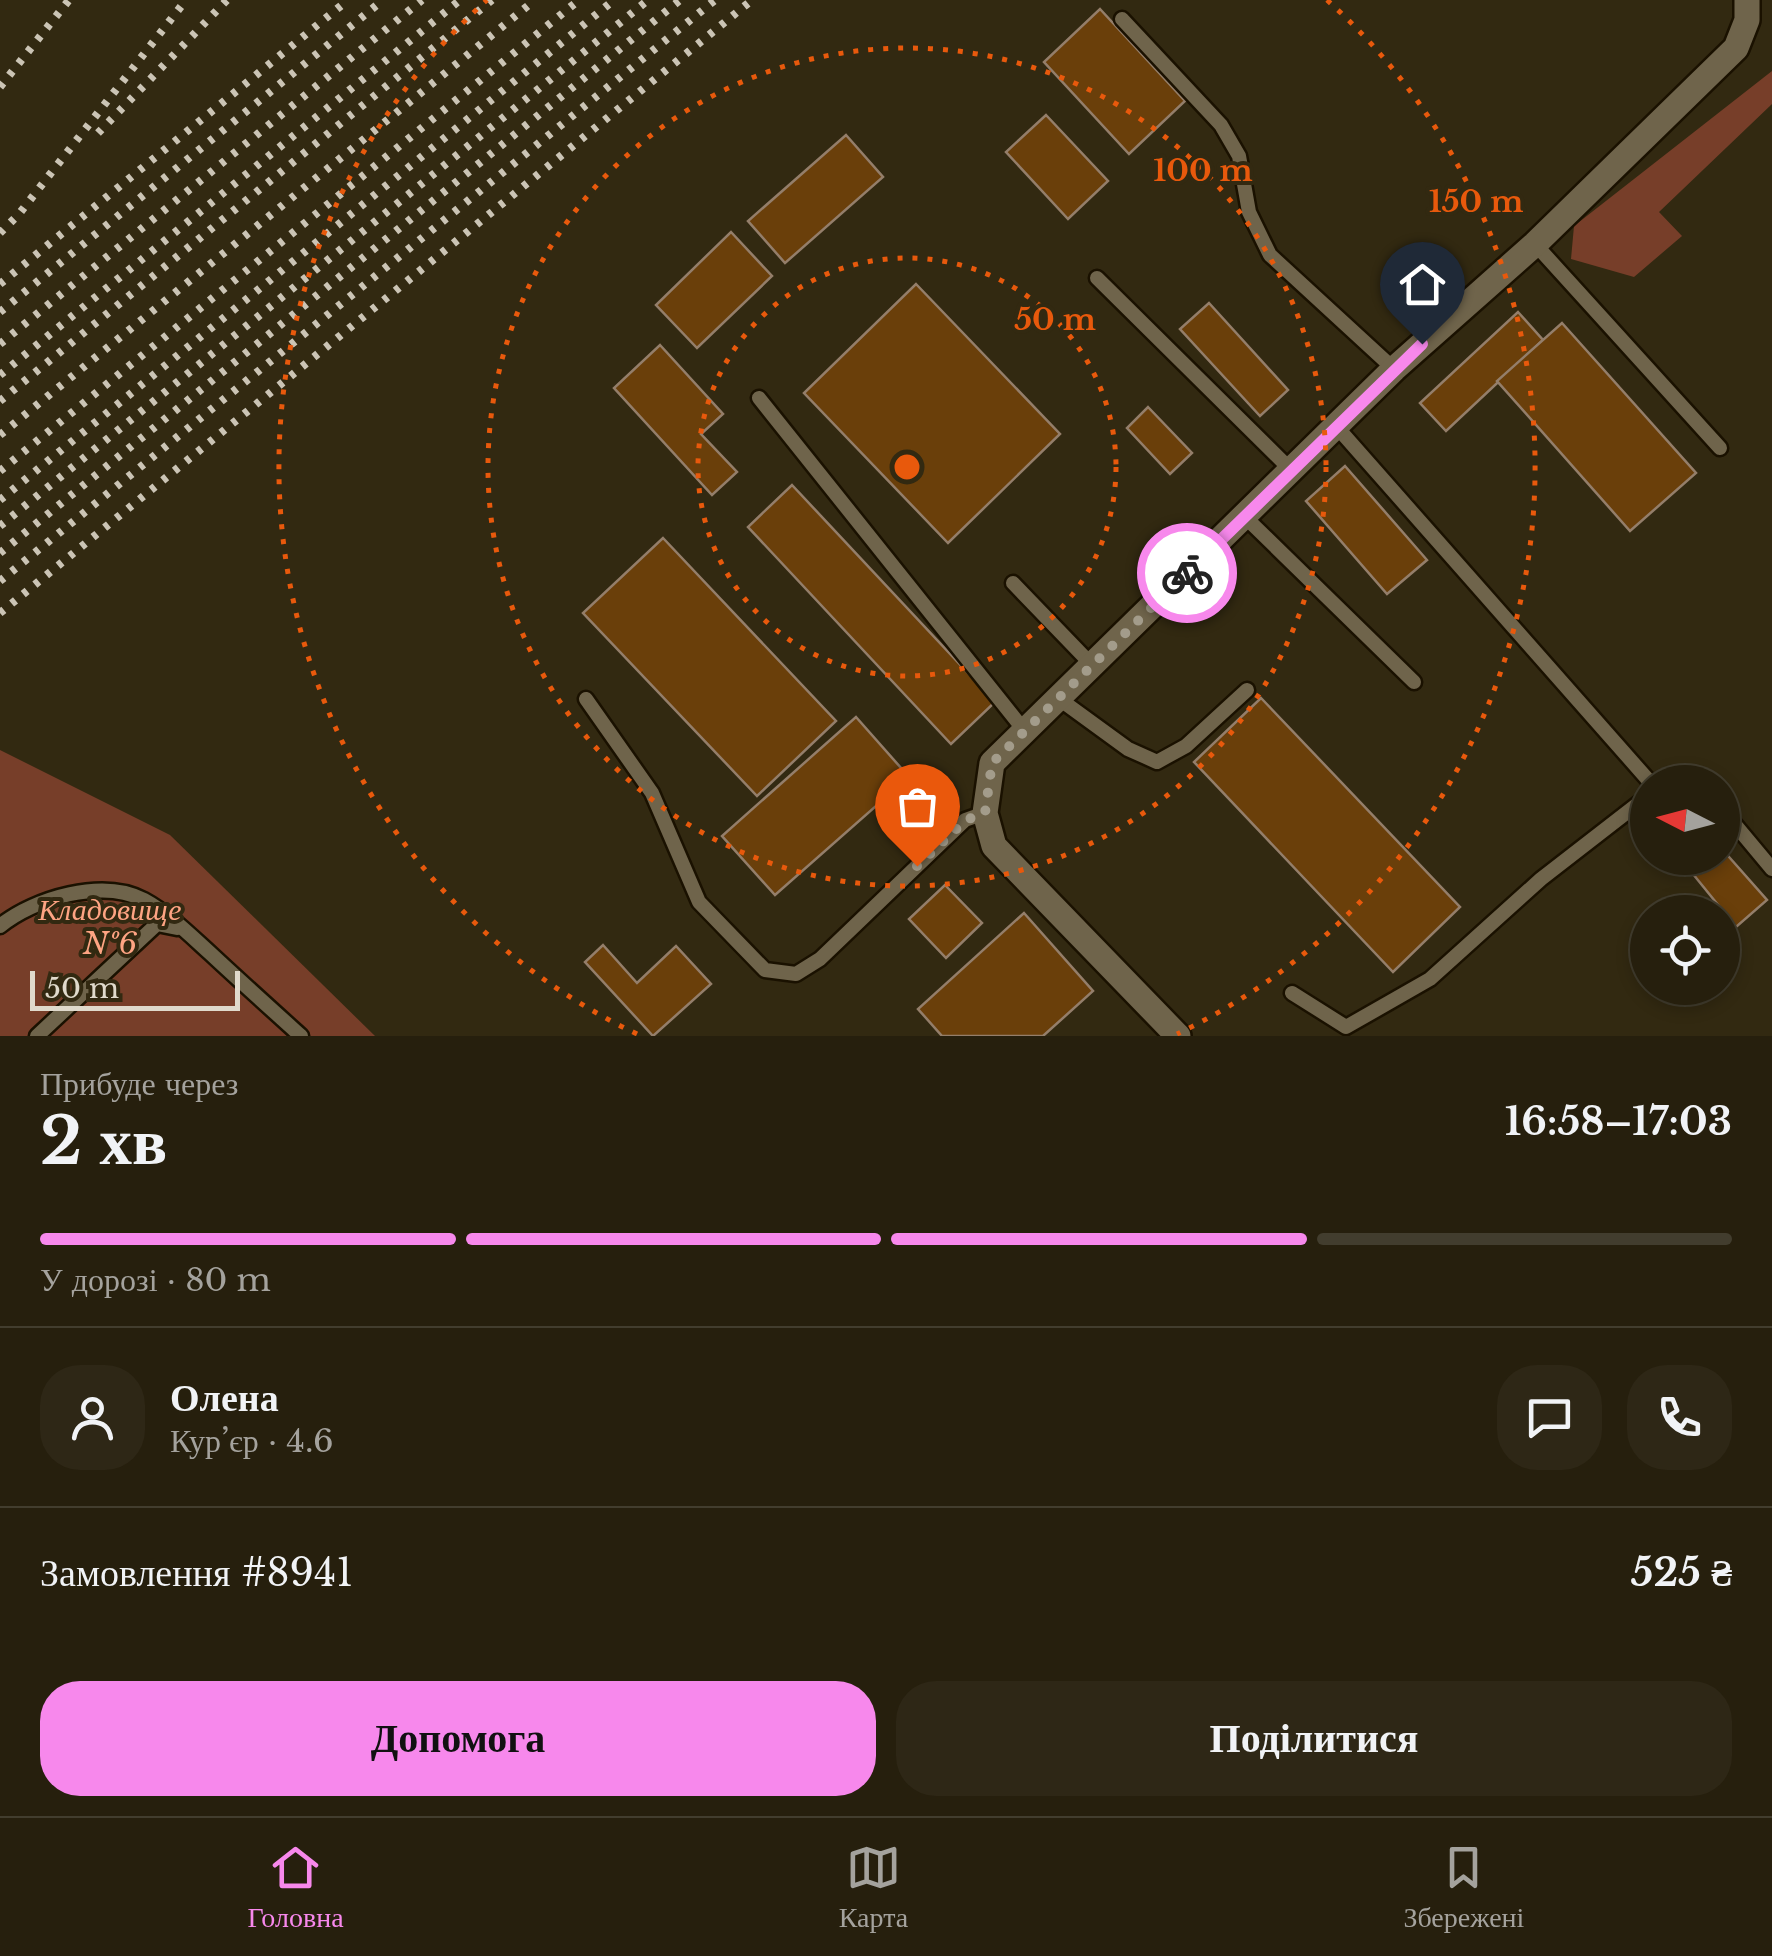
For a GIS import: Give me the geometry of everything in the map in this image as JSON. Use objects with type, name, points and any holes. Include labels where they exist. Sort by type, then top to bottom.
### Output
[{"type":"street","points":[[1178,1036],[994,846],[985,813],[992,763],[1394,369],[1535,244],[1736,48],[1747,20],[1748,0]]},
{"type":"lane","points":[[1122,19],[1221,125],[1239,156],[1249,212],[1270,255],[1394,369]]},
{"type":"lane","points":[[1535,244],[1720,448]]},
{"type":"lane","points":[[1097,278],[1291,470]]},
{"type":"lane","points":[[759,398],[1024,730]]},
{"type":"lane","points":[[1336,426],[1635,765]]},
{"type":"lane","points":[[1244,516],[1414,682]]},
{"type":"lane","points":[[1013,583],[1092,665]]},
{"type":"lane","points":[[1058,698],[1128,749],[1157,762],[1186,746],[1248,690]]},
{"type":"lane","points":[[586,699],[652,793],[699,902],[765,970],[796,974],[820,960],[966,820],[985,813]]},
{"type":"lane","points":[[1292,993],[1346,1027],[1430,980],[1540,879],[1630,810]]},
{"type":"lane","points":[[1740,831],[1772,869]]},
{"type":"lane","points":[[0,926],[11,917],[67,894],[112,892],[142,899],[184,930],[301,1036]]},
{"type":"lane","points":[[37,1036],[156,924],[184,930]]},
{"type":"green space","points":[[1772,71],[1772,104],[1659,212],[1682,236],[1634,277],[1571,259],[1574,226]]},
{"type":"green space","name":"Кладовище №6","points":[[0,750],[170,835],[375,1036],[0,1036]]},
{"type":"building","points":[[1100,9],[1185,101],[1129,154],[1044,62]]},
{"type":"building","points":[[1046,115],[1108,181],[1068,219],[1006,152]]},
{"type":"building","points":[[846,135],[883,177],[785,263],[748,221]]},
{"type":"building","points":[[731,232],[772,276],[697,348],[656,305]]},
{"type":"building","points":[[916,284],[1060,434],[948,543],[804,393]]},
{"type":"building","points":[[1209,303],[1288,390],[1260,416],[1180,329]]},
{"type":"building","points":[[1518,312],[1543,340],[1446,431],[1420,403]]},
{"type":"building","points":[[1562,323],[1696,473],[1630,531],[1497,381]]},
{"type":"building","points":[[660,345],[723,414],[701,434],[737,472],[712,495],[614,388]]},
{"type":"building","points":[[1148,407],[1192,453],[1170,474],[1127,428]]},
{"type":"building","points":[[1345,466],[1427,560],[1387,594],[1306,501]]},
{"type":"building","points":[[792,485],[995,702],[951,744],[748,527]]},
{"type":"building","points":[[663,538],[836,721],[757,796],[583,613]]},
{"type":"building","points":[[1261,698],[1460,907],[1393,972],[1194,762]]},
{"type":"building","points":[[856,717],[909,777],[775,895],[722,836]]},
{"type":"building","points":[[1740,869],[1767,900],[1740,924],[1740,895],[1710,895],[1694,875],[1740,875]]},
{"type":"building","points":[[945,885],[982,923],[946,958],[909,919]]},
{"type":"building","points":[[1024,913],[1093,991],[1043,1036],[942,1036],[918,1009]]},
{"type":"building","points":[[603,945],[637,983],[676,946],[711,984],[653,1036],[585,962]]},
{"type":"railway","points":[[0,87],[69,0]]},
{"type":"railway","points":[[0,233],[186,0]]},
{"type":"railway","points":[[98,133],[227,0]]},
{"type":"railway","points":[[0,284],[348,0]]},
{"type":"railway","points":[[0,312],[383,0]]},
{"type":"railway","points":[[0,344],[422,0]]},
{"type":"railway","points":[[0,375],[460,0]]},
{"type":"railway","points":[[0,401],[492,0]]},
{"type":"railway","points":[[0,435],[535,0]]},
{"type":"railway","points":[[0,471],[579,0]]},
{"type":"railway","points":[[0,500],[614,0]]},
{"type":"railway","points":[[0,526],[648,0]]},
{"type":"railway","points":[[0,553],[680,0]]},
{"type":"railway","points":[[0,581],[715,0]]},
{"type":"railway","points":[[0,613],[752,0]]},
{"type":"way so far","points":[[917,866],[966,820],[985,813],[992,763],[1187,573]]},
{"type":"route","points":[[1187,573],[1422,344]]}]
